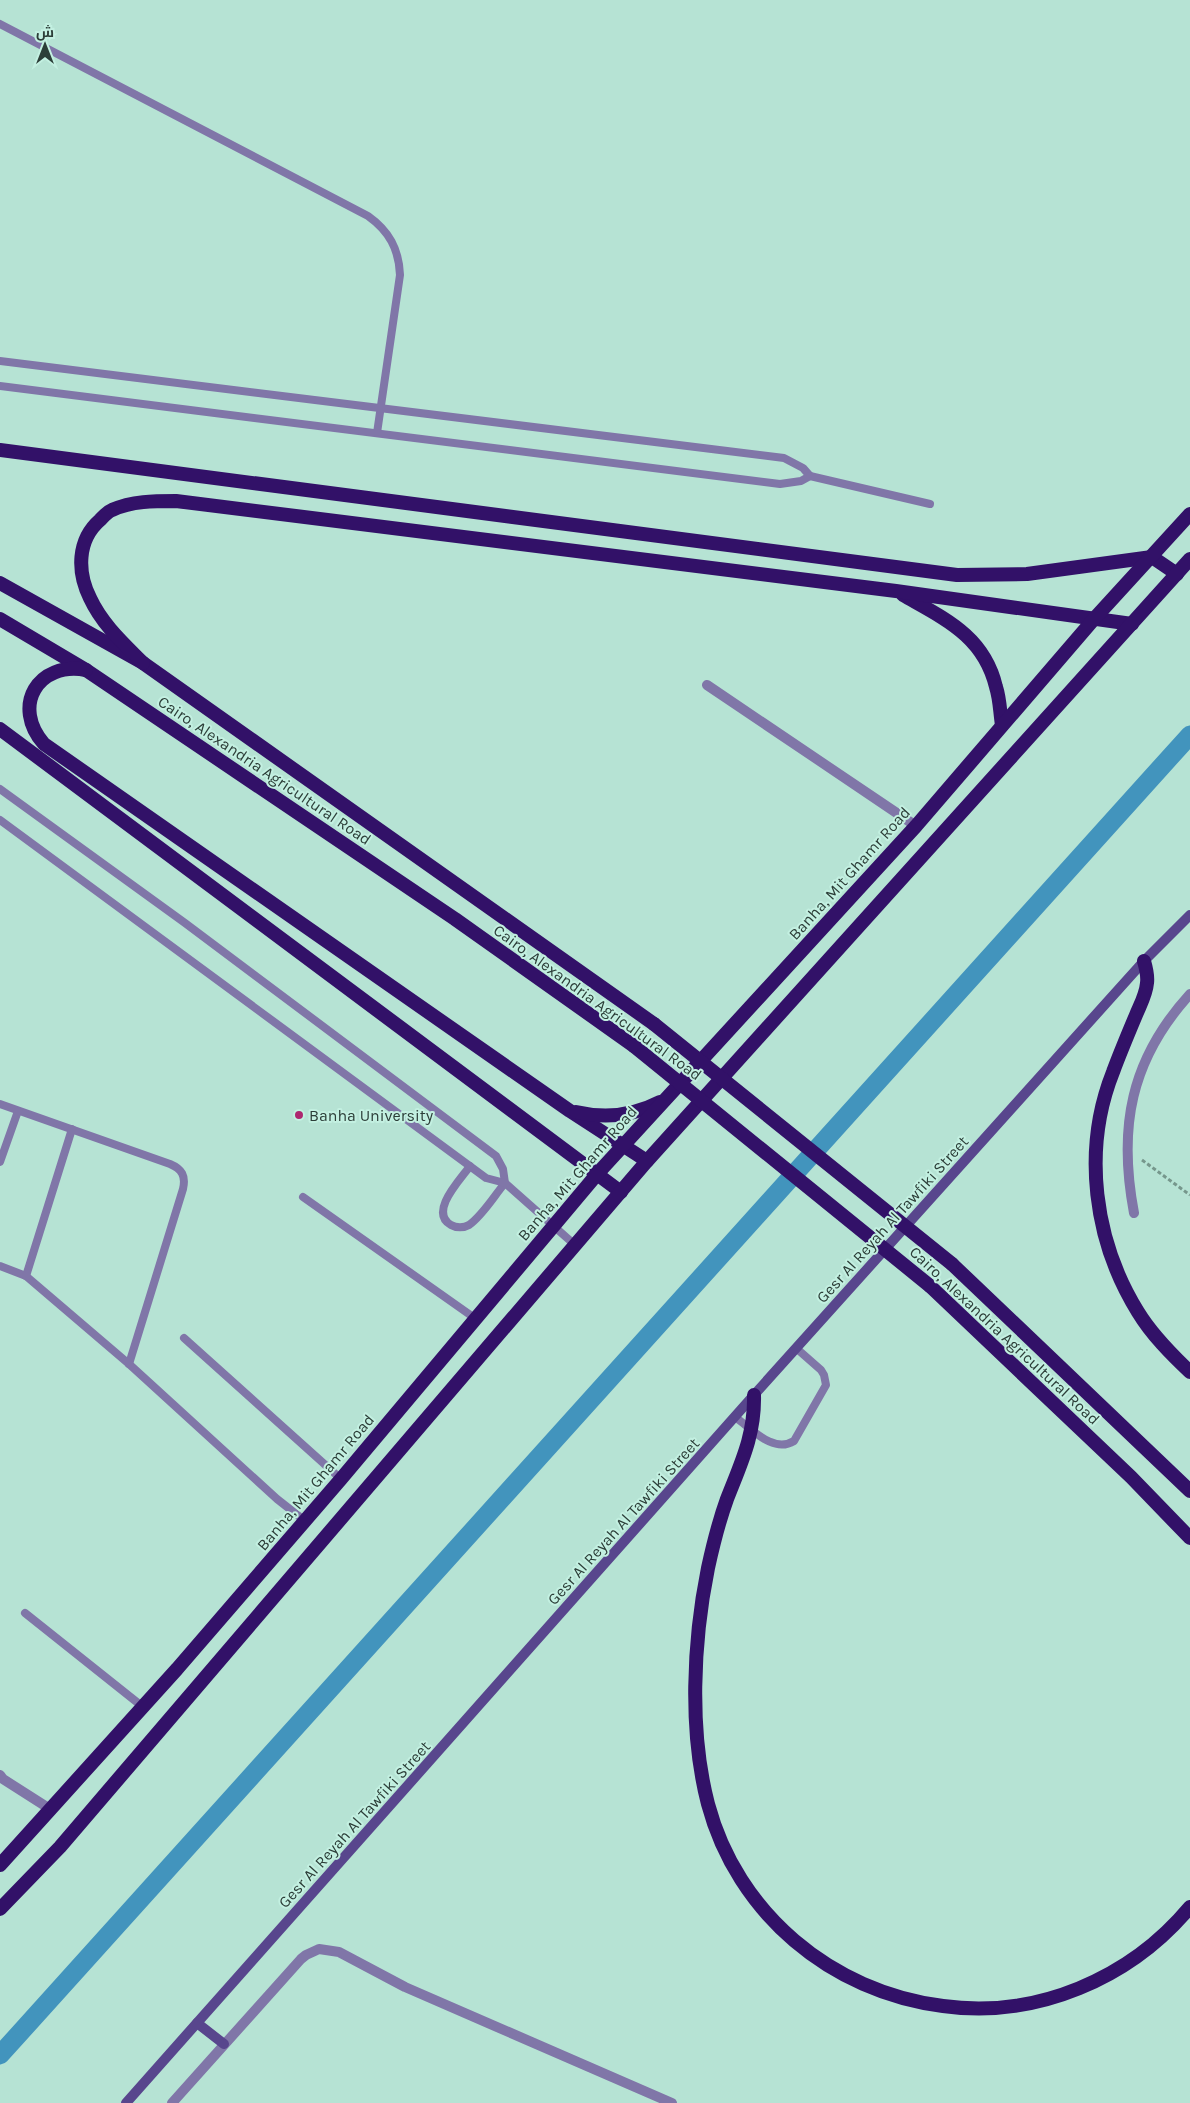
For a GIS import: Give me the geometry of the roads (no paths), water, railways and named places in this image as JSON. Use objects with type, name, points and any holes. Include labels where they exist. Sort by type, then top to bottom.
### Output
[{"type":"highway","points":[[0,450],[957,575],[1027,574],[1152,556],[1177,574]]},
{"type":"highway","points":[[143,663],[105,623],[89,597],[83,578],[81,562],[82,545],[94,526],[110,511],[148,501],[176,501],[896,591],[1132,624]]},
{"type":"highway","name":"Banha, Mit Ghamr Road","points":[[0,1865],[143,1707],[305,1521],[598,1173],[916,826],[1094,619],[1190,514]]},
{"type":"highway","points":[[0,1909],[66,1840],[647,1161],[1190,559]]},
{"type":"highway","name":"Cairo, Alexandria Agricultural Road","points":[[0,582],[143,663],[654,1024],[952,1264],[1190,1491]]},
{"type":"highway","points":[[896,591],[948,619],[965,632],[979,648],[990,667],[996,687],[1002,725]]},
{"type":"highway","name":"Cairo, Alexandria Agricultural Road","points":[[0,620],[86,670],[455,919],[634,1046],[930,1286],[1131,1476],[1189,1538]]},
{"type":"highway","points":[[86,670],[73,668],[60,670],[48,675],[38,684],[30,702],[30,722],[35,734],[44,744],[570,1111],[647,1161]]},
{"type":"highway","points":[[0,729],[621,1192]]},
{"type":"highway","points":[[1144,961],[1147,972],[1145,994],[1112,1074],[1100,1119],[1097,1143],[1097,1190],[1106,1241],[1126,1290],[1154,1334],[1190,1372]]},
{"type":"highway","points":[[570,1111],[589,1115],[619,1115],[647,1108],[665,1100]]},
{"type":"highway","points":[[754,1395],[752,1429],[746,1452],[726,1502],[708,1568],[698,1640],[696,1715],[702,1778],[716,1828],[738,1875],[769,1917],[794,1941],[822,1962],[852,1980],[876,1990],[928,2004],[983,2009],[1038,2002],[1090,1984],[1138,1957],[1160,1939],[1190,1908]]},
{"type":"main road","name":"Gesr Al Reyah Al Tawfiki Street","points":[[126,2103],[796,1348],[1144,961],[1190,915]]},
{"type":"main road","points":[[197,2023],[224,2044]]},
{"type":"street","points":[[707,685],[916,826]]},
{"type":"street","points":[[1134,1213],[1128,1181],[1126,1149],[1131,1107],[1143,1067],[1162,1029],[1190,994]]},
{"type":"street","points":[[1,1778],[50,1809]]},
{"type":"street","points":[[172,2103],[300,1959],[319,1949],[339,1952],[405,1987],[672,2103]]},
{"type":"lane","points":[[0,24],[359,211],[377,223],[392,240],[400,275],[377,434]]},
{"type":"lane","points":[[0,361],[784,458],[803,468],[810,476],[930,504]]},
{"type":"lane","points":[[0,386],[780,484],[801,481],[810,476]]},
{"type":"lane","points":[[0,789],[185,923],[496,1156],[503,1169],[505,1184],[467,1226],[458,1228],[450,1225],[444,1218],[442,1209],[445,1200],[470,1166]]},
{"type":"lane","points":[[0,820],[486,1178],[505,1184],[575,1245]]},
{"type":"lane","points":[[0,1104],[178,1167],[183,1173],[185,1181],[129,1364]]},
{"type":"lane","points":[[0,1162],[18,1111]]},
{"type":"lane","points":[[26,1276],[72,1129]]},
{"type":"lane","points":[[303,1197],[476,1319]]},
{"type":"lane","points":[[0,1266],[26,1276],[129,1364],[277,1499],[305,1521]]},
{"type":"lane","points":[[184,1338],[341,1479]]},
{"type":"lane","points":[[735,1417],[775,1444],[794,1441],[826,1385],[824,1375],[796,1348]]},
{"type":"lane","points":[[25,1613],[143,1707]]},
{"type":"waterway","points":[[0,2055],[1190,735]]},
{"type":"place","name":"Banha University","points":[[299,1115]]}]
